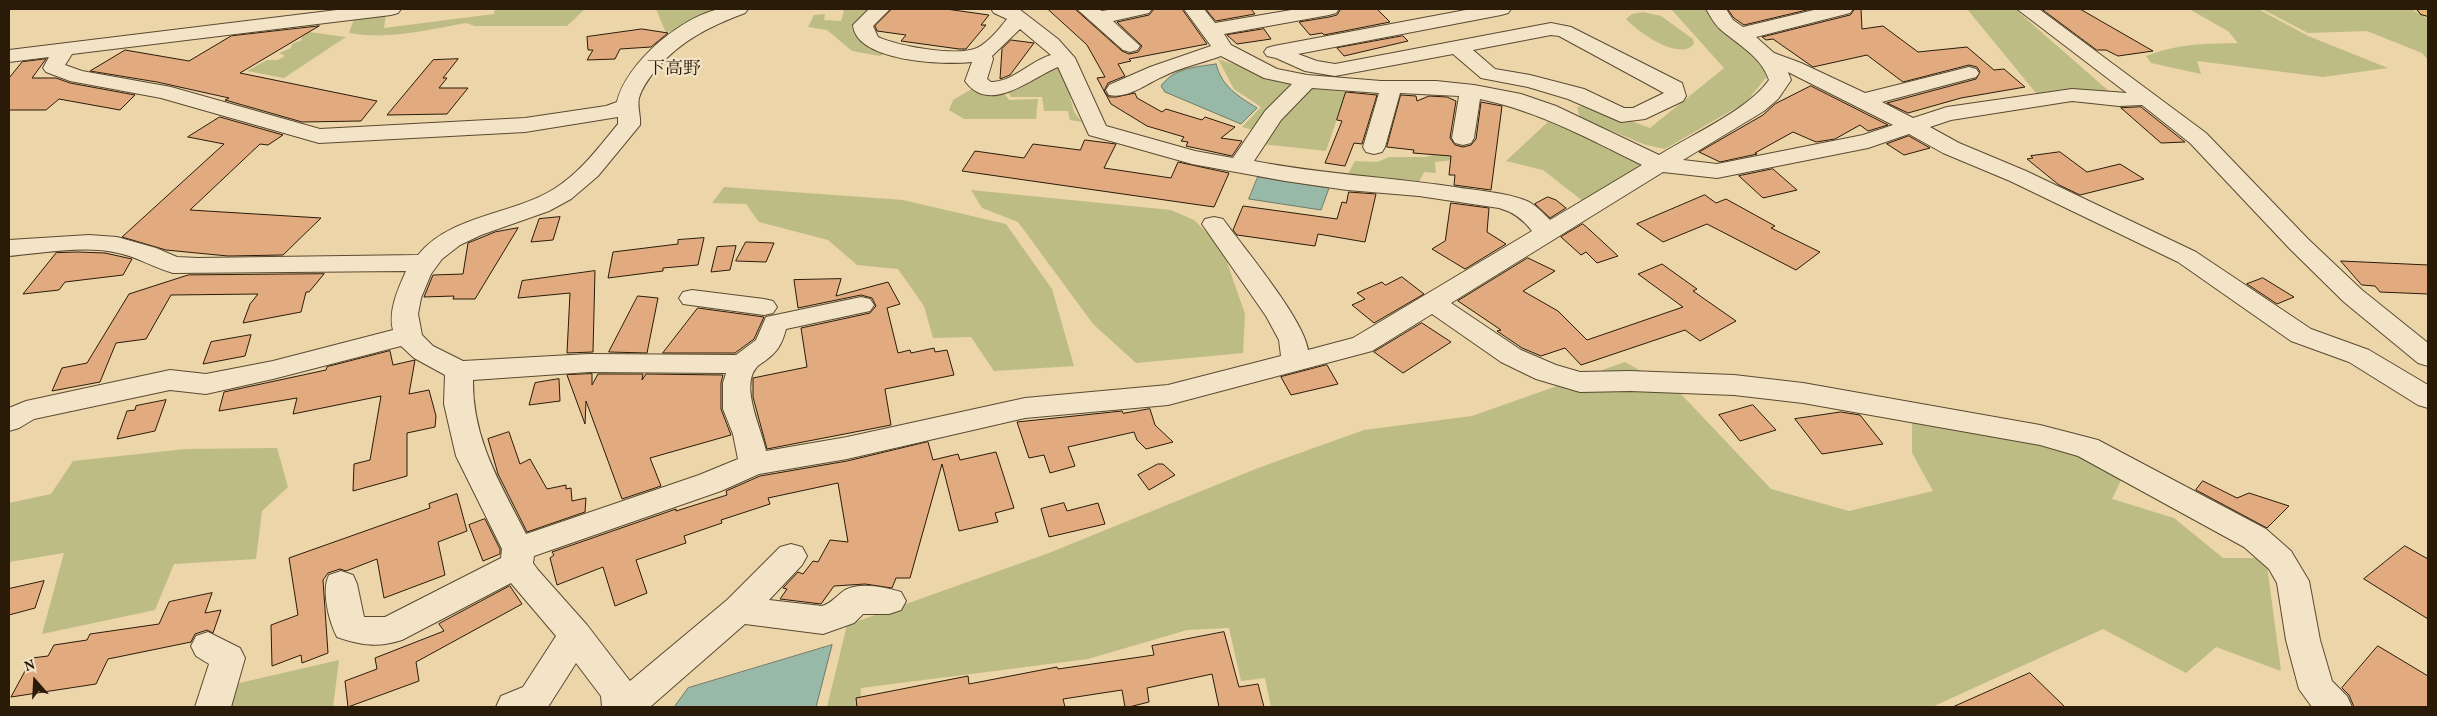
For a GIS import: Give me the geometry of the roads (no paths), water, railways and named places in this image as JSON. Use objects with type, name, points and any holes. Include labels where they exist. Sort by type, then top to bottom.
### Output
[{"type":"street","points":[[9,56],[391,9]]},
{"type":"street","points":[[738,9],[685,30],[666,45],[637,80],[626,105],[630,119],[628,125],[588,171],[565,193],[516,217],[456,235],[439,247],[424,263],[411,286],[404,316],[406,336],[425,354],[459,371],[589,363],[654,366],[742,364],[768,345],[771,308]]},
{"type":"street","points":[[880,9],[863,25],[863,32],[871,41],[898,50],[930,56],[981,54],[1010,13],[1051,43],[1065,58],[1097,130],[1192,156],[1240,166],[1347,183],[1419,189],[1500,201],[1519,206],[1534,217],[1546,232]]},
{"type":"street","points":[[1092,14],[1142,9]]},
{"type":"street","points":[[1194,9],[1230,54],[1271,74],[1307,81],[1391,88],[1436,87],[1513,99],[1548,110],[1661,165],[1717,172],[1868,141],[1947,114],[2072,95],[2119,100],[2147,98]]},
{"type":"street","points":[[1210,30],[1281,13],[1329,9]]},
{"type":"street","points":[[1117,90],[1157,71],[1230,54],[1279,51],[1501,9]]},
{"type":"street","points":[[341,584],[350,627],[366,632],[390,630],[518,557],[710,483],[754,464],[847,448],[1025,408],[1168,395],[1362,345],[1546,232],[1661,165],[1756,106],[1770,94],[1780,80],[1774,66],[1746,37],[1726,24],[1716,9]]},
{"type":"street","points":[[1746,37],[1751,30],[1843,9]]},
{"type":"street","points":[[2027,9],[2198,138],[2299,244],[2353,296],[2428,357]]},
{"type":"street","points":[[1092,14],[1130,46]]},
{"type":"street","points":[[1279,51],[1291,59],[1315,68],[1335,70],[1551,29],[1564,31],[1674,88],[1676,96],[1638,114],[1621,114],[1576,94],[1530,81],[1488,74],[1457,47]]},
{"type":"street","points":[[64,50],[53,68],[77,77],[163,92],[319,136],[524,125],[611,112],[626,105]]},
{"type":"street","points":[[981,54],[983,59],[976,81],[989,88],[1010,86],[1048,63],[1065,58]]},
{"type":"street","points":[[1768,58],[1794,67],[1863,100],[1951,148],[2018,176],[2187,257],[2301,335],[2359,356],[2428,398]]},
{"type":"street","points":[[1863,100],[1969,74]]},
{"type":"street","points":[[1240,166],[1272,116],[1307,81]]},
{"type":"street","points":[[1374,147],[1391,88]]},
{"type":"street","points":[[1463,138],[1471,91]]},
{"type":"street","points":[[1214,224],[1278,314],[1293,340],[1296,363]]},
{"type":"street","points":[[9,248],[89,244],[117,245],[147,253],[172,265],[198,266],[424,263]]},
{"type":"street","points":[[692,298],[771,308],[861,305]]},
{"type":"street","points":[[1433,303],[1511,356],[1546,372],[1580,382],[1630,381],[1734,385],[1803,393],[2040,435],[2088,448],[2255,538],[2280,560],[2293,581],[2303,640],[2317,689],[2334,707]]},
{"type":"street","points":[[9,421],[26,411],[170,380],[206,384],[274,370],[406,336]]},
{"type":"street","points":[[742,364],[737,384],[738,409],[748,434],[754,464]]},
{"type":"street","points":[[459,371],[458,404],[471,456],[518,557],[526,579],[575,635],[618,692],[620,707]]},
{"type":"street","points":[[625,707],[739,610],[791,556]]},
{"type":"street","points":[[739,610],[823,620],[842,613],[856,600],[889,601]]},
{"type":"street","points":[[514,707],[535,698],[575,635]]},
{"type":"street","points":[[208,646],[228,658],[214,707]]},
{"type":"district","name":"下高野","points":[[674,71]]}]
